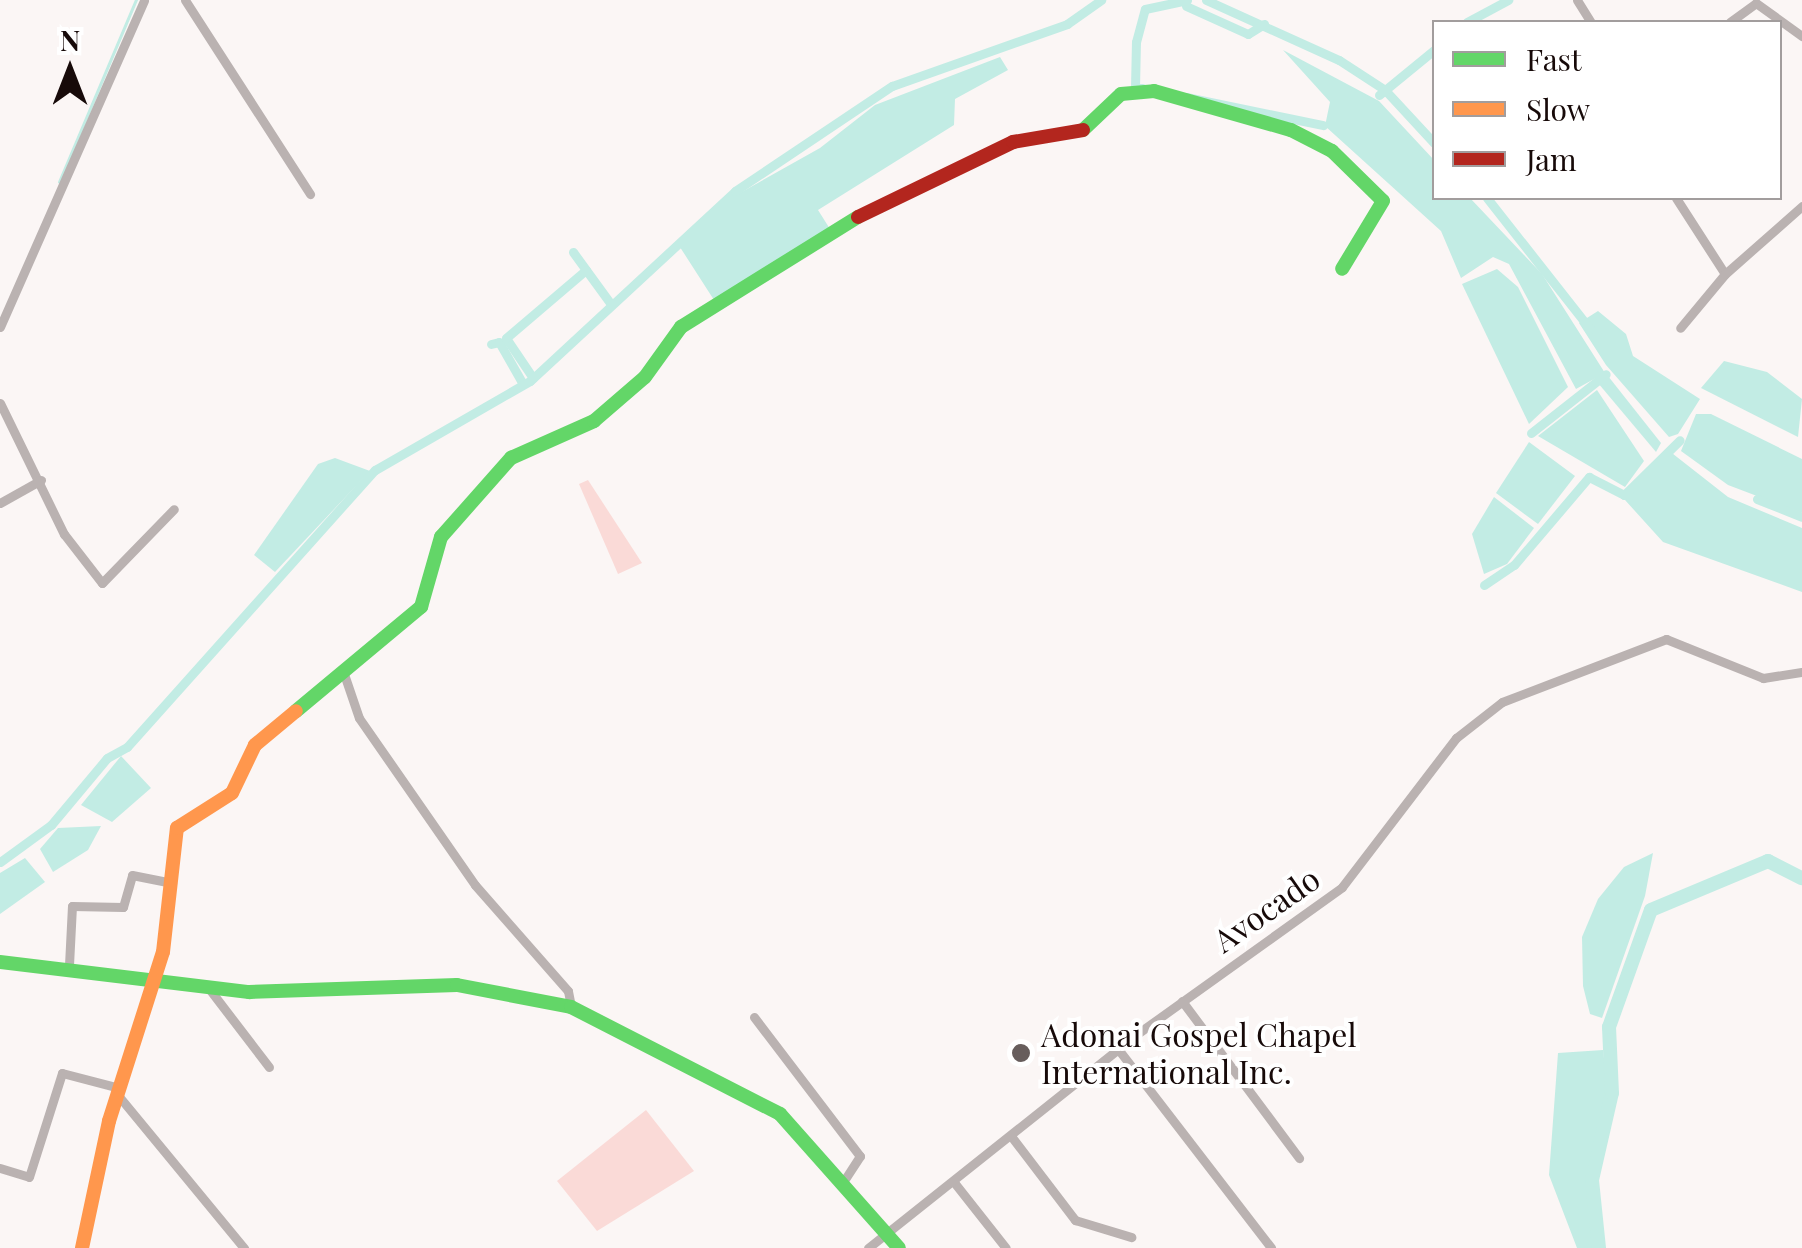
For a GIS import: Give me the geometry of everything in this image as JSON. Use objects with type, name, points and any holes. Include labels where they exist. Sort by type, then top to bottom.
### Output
[{"type":"street","points":[[0,327],[144,0]]},
{"type":"street","points":[[185,0],[310,194]]},
{"type":"street","points":[[1733,20],[1756,3],[1780,20]]},
{"type":"street","points":[[82,1248],[118,1091],[155,975],[172,882],[176,828],[232,793],[255,746],[421,607],[442,537],[480,485],[526,449],[594,421],[645,377],[680,328],[926,178],[1012,142],[1086,132],[1121,94],[1154,91],[1292,130],[1332,150],[1383,201],[1342,269]]},
{"type":"street","points":[[1677,200],[1725,274]]},
{"type":"street","points":[[1680,328],[1725,274],[1802,206]]},
{"type":"street","points":[[0,403],[41,480],[64,534],[102,583],[174,510]]},
{"type":"street","points":[[0,503],[41,480]]},
{"type":"street","name":"Avocado","points":[[868,1248],[1118,1049],[1342,887],[1456,738],[1502,702],[1666,639],[1763,678],[1802,672]]},
{"type":"street","points":[[344,674],[359,718],[475,885],[568,991],[571,1007]]},
{"type":"street","points":[[69,965],[72,906],[123,907],[132,875],[172,882]]},
{"type":"street","points":[[0,962],[69,965],[205,984],[323,994],[457,985],[571,1007],[740,1088],[780,1114],[845,1179],[899,1248]]},
{"type":"street","points":[[205,984],[269,1067]]},
{"type":"street","points":[[1182,1001],[1299,1158]]},
{"type":"street","points":[[754,1017],[860,1156],[845,1179]]},
{"type":"street","points":[[1118,1049],[1271,1248]]},
{"type":"street","points":[[0,1168],[29,1178],[62,1074],[118,1091],[244,1248]]},
{"type":"street","points":[[1012,1136],[1075,1220],[1131,1237]]},
{"type":"street","points":[[953,1181],[1006,1248]]},
{"type":"shaded area","points":[[588,480],[642,563],[618,574],[579,484]]},
{"type":"shaded area","points":[[646,1110],[694,1171],[597,1231],[557,1181]]},
{"type":"water","points":[[1283,50],[1379,101],[1432,158],[1432,200],[1472,200],[1542,274],[1605,373],[1576,389],[1509,264],[1493,257],[1461,278],[1441,231],[1325,126],[1330,102]]},
{"type":"water","points":[[1000,57],[1008,70],[955,99],[954,125],[818,210],[830,229],[714,300],[678,244],[731,198],[820,148],[875,105]]},
{"type":"water","points":[[1497,269],[1518,287],[1568,387],[1529,424],[1462,284]]},
{"type":"water","points":[[1598,311],[1626,334],[1633,356],[1700,399],[1678,434],[1669,437],[1606,365],[1579,323]]},
{"type":"water","points":[[1724,361],[1767,372],[1802,399],[1798,437],[1701,388]]},
{"type":"water","points":[[1608,376],[1661,443],[1656,452],[1598,383]]},
{"type":"water","points":[[1597,390],[1644,461],[1625,487],[1538,436]]},
{"type":"water","points":[[1696,414],[1711,414],[1802,459],[1802,513],[1728,485],[1681,451]]},
{"type":"water","points":[[1529,442],[1575,476],[1538,524],[1496,493]]},
{"type":"water","points":[[1668,450],[1728,497],[1802,528],[1802,592],[1663,542],[1625,500]]},
{"type":"water","points":[[335,458],[370,471],[275,572],[254,555],[318,464]]},
{"type":"water","points":[[1494,497],[1534,528],[1507,564],[1484,574],[1472,534]]},
{"type":"water","points":[[121,756],[151,788],[112,822],[81,805]]},
{"type":"water","points":[[101,826],[88,850],[53,872],[40,849],[58,828]]},
{"type":"water","points":[[1653,853],[1645,896],[1602,1018],[1590,1014],[1583,986],[1582,937],[1598,899],[1624,867]]},
{"type":"water","points":[[25,858],[45,882],[0,914],[0,873]]},
{"type":"water","points":[[1603,1050],[1609,1101],[1586,1179],[1593,1248],[1577,1248],[1549,1175],[1558,1053]]},
{"type":"waterway","points":[[59,182],[136,0]]},
{"type":"waterway","points":[[0,862],[51,825],[107,758],[127,747],[375,470],[530,381],[735,191],[892,86],[1067,24],[1101,0]]},
{"type":"waterway","points":[[1142,88],[1135,88],[1136,42],[1145,9],[1187,0]]},
{"type":"waterway","points":[[1206,0],[1339,60],[1385,90],[1432,141]]},
{"type":"waterway","points":[[1471,20],[1508,0]]},
{"type":"waterway","points":[[1186,6],[1248,34],[1264,24]]},
{"type":"waterway","points":[[1379,95],[1432,52]]},
{"type":"waterway","points":[[1186,97],[1323,125]]},
{"type":"waterway","points":[[1489,200],[1590,329]]},
{"type":"waterway","points":[[573,252],[610,303]]},
{"type":"waterway","points":[[533,378],[506,338],[586,270]]},
{"type":"waterway","points":[[491,344],[499,342],[523,384]]},
{"type":"waterway","points":[[1531,433],[1606,374]]},
{"type":"waterway","points":[[1484,585],[1514,565],[1589,477],[1624,495],[1680,440]]},
{"type":"waterway","points":[[1757,499],[1802,517]]},
{"type":"waterway","points":[[1599,1248],[1592,1180],[1612,1093],[1609,1027],[1651,910],[1768,861],[1802,878]]},
{"type":"traffic: fast","points":[[1083,130],[1121,94],[1154,91],[1291,130],[1332,151],[1383,201],[1342,269]]},
{"type":"traffic: fast","points":[[296,711],[421,607],[441,537],[511,458],[594,421],[645,377],[681,327],[858,217]]},
{"type":"traffic: fast","points":[[0,962],[249,992],[457,985],[571,1007],[780,1114],[899,1248]]},
{"type":"traffic: slow","points":[[82,1248],[109,1121],[163,952],[177,828],[232,793],[255,745],[296,711]]},
{"type":"traffic: jam","points":[[858,217],[1013,142],[1083,130]]},
{"type":"place","name":"Adonai Gospel Chapel International Inc.","points":[[1021,1053]]}]
